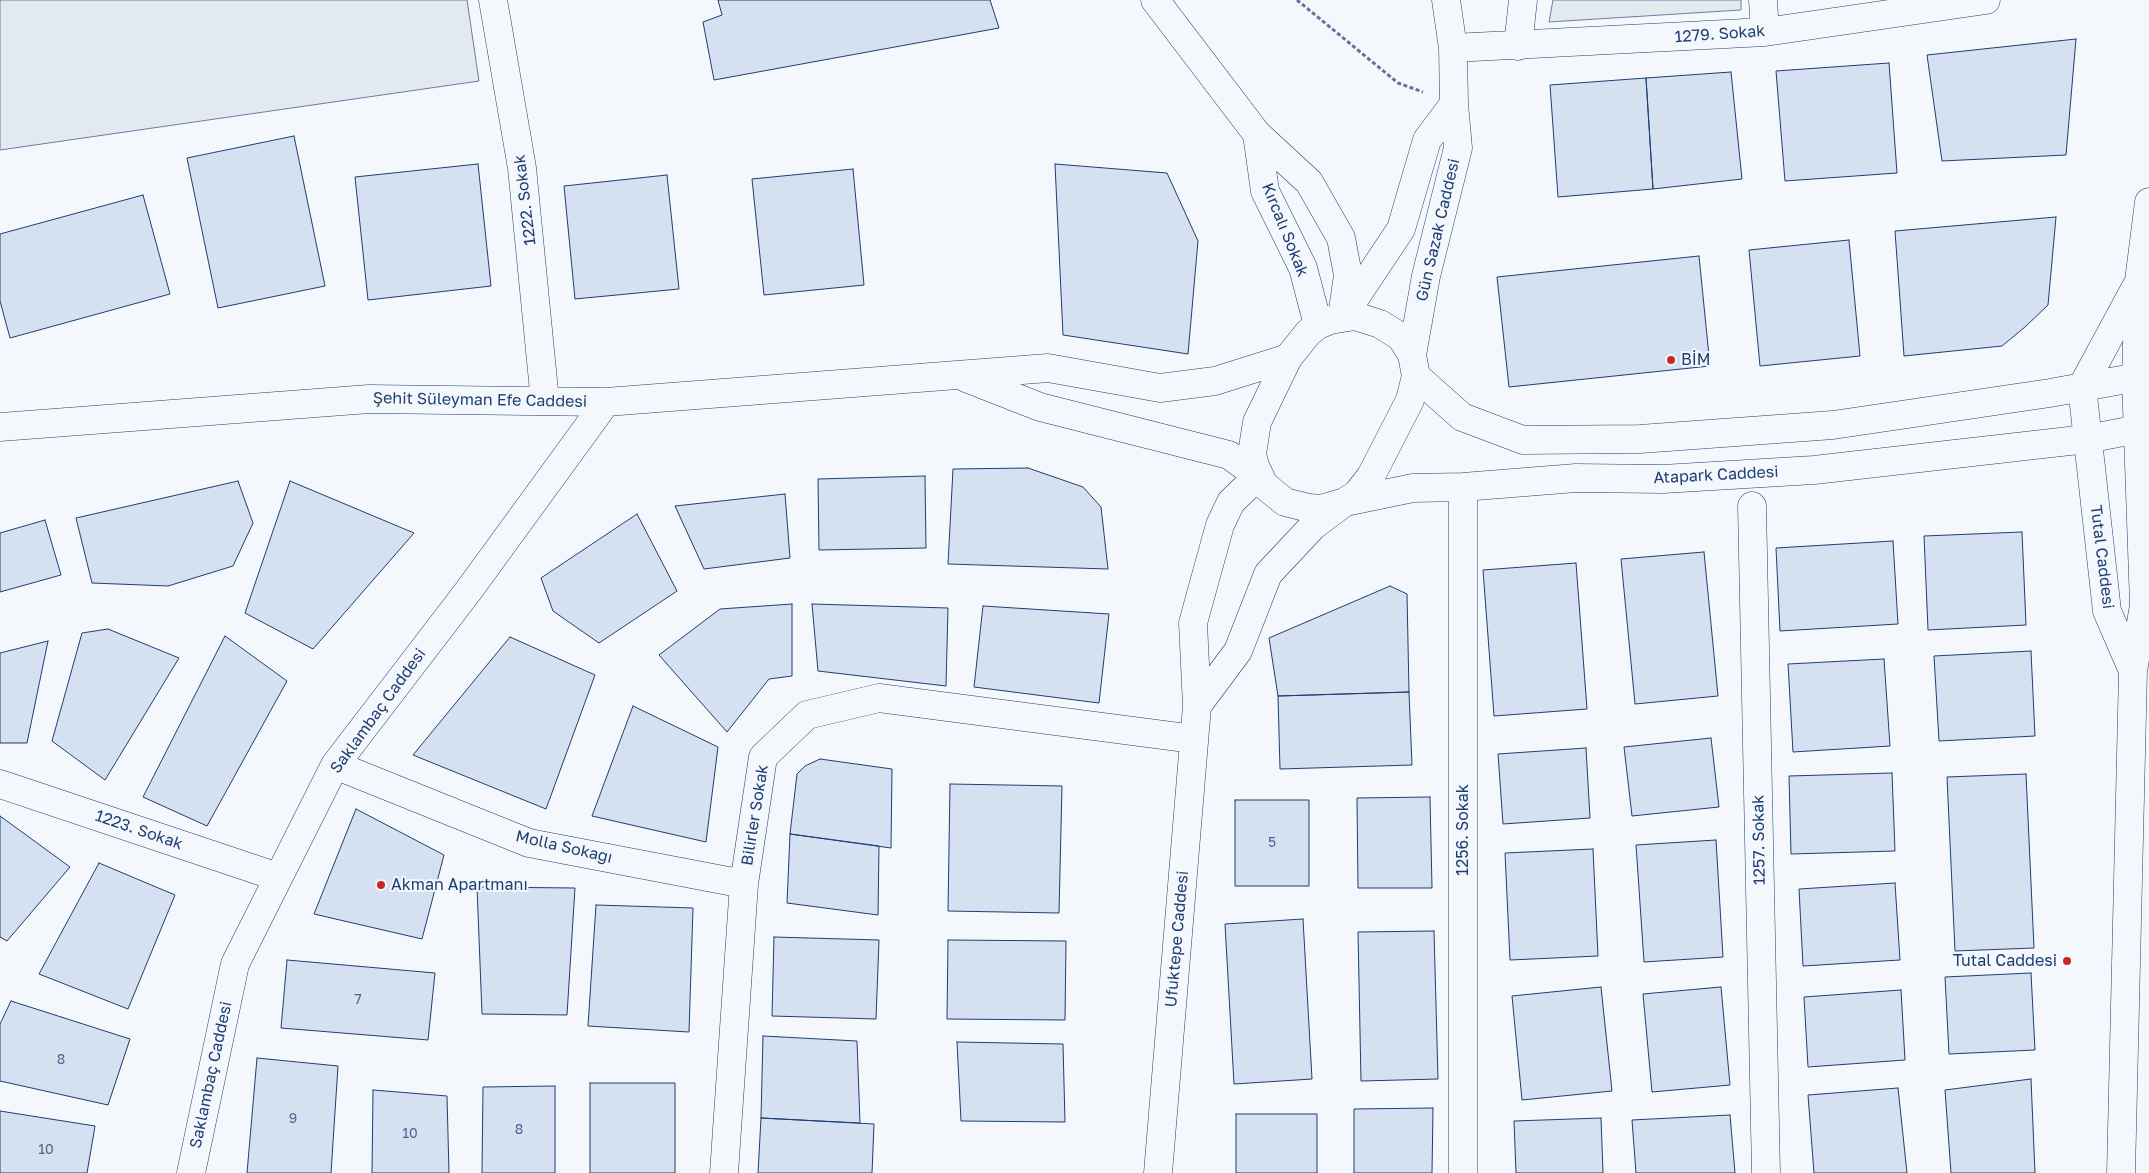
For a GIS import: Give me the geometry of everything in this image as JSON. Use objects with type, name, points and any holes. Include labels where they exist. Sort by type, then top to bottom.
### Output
[{"type":"street","name":"1222. Sokak","points":[[493,0],[522,168],[545,401]]},
{"type":"street","name":"Kırcalı Sokak","points":[[1155,0],[1257,134],[1309,182],[1341,238],[1348,275],[1330,321]]},
{"type":"street","name":"Gün Sazak Caddesi","points":[[1414,366],[1426,276],[1458,148],[1454,104],[1453,48],[1446,0]]},
{"type":"street","points":[[1518,46],[1523,0]]},
{"type":"street","points":[[1764,0],[1765,32]]},
{"type":"street","name":"1279. Sokak","points":[[1453,48],[1765,32],[1986,0]]},
{"type":"street","name":"Gün Sazak Caddesi","points":[[1330,321],[1401,229],[1427,140],[1454,104]]},
{"type":"street","name":"Kırcalı Sokak","points":[[1257,134],[1266,190],[1302,268],[1330,321]]},
{"type":"street","points":[[2144,428],[2139,282],[2149,202]]},
{"type":"street","points":[[2087,439],[2082,387],[2139,282]]},
{"type":"street","points":[[1258,476],[1252,454],[1257,422],[1288,358],[1308,333],[1330,321],[1355,316],[1380,324],[1401,337],[1414,366],[1462,417],[1523,440],[1640,439],[1833,426],[2142,377]]},
{"type":"street","name":"Şehit Süleyman Efe Caddesi","points":[[0,427],[369,399],[606,402],[1048,368],[1160,388],[1215,381],[1288,358]]},
{"type":"street","name":"Atapark Caddesi","points":[[1345,502],[1357,494],[1371,476],[1410,400],[1414,366]]},
{"type":"street","name":"Atapark Caddesi","points":[[960,376],[1040,407],[1229,455],[1258,476],[1264,485],[1285,502],[1321,509],[1413,488],[1463,487],[1576,478],[1663,479],[1814,470],[2087,439],[2144,428]]},
{"type":"street","name":"Saklambaç Caddesi","points":[[191,1173],[235,964],[335,766],[469,590],[606,402]]},
{"type":"street","name":"Tutal Caddesi","points":[[2121,1173],[2138,938],[2141,671],[2144,605],[2144,428]]},
{"type":"street","name":"Tutal Caddesi","points":[[2087,439],[2107,611],[2141,671]]},
{"type":"street","name":"Ufuktepe Caddesi","points":[[1158,1173],[1197,706],[1193,623],[1220,525],[1231,502],[1258,476]]},
{"type":"street","name":"1256. Sokak","points":[[1463,487],[1463,1173]]},
{"type":"street","points":[[1197,706],[1238,651],[1268,574],[1313,526],[1345,502]]},
{"type":"street","name":"1257. Sokak","points":[[1752,506],[1766,1173]]},
{"type":"street","name":"Bilirler Sokak","points":[[724,1173],[744,884],[763,757],[807,715],[879,698],[1194,739]]},
{"type":"street","name":"Molla Sokağı","points":[[335,766],[529,843],[744,884]]},
{"type":"street","name":"1223. Sokak","points":[[0,784],[278,877]]},
{"type":"path","points":[[1297,0],[1398,83],[1454,104]]},
{"type":"shaded area","points":[[0,0],[467,0],[479,81],[0,150]]},
{"type":"shaded area","points":[[1553,0],[1741,0],[1741,10],[1549,22]]},
{"type":"building","points":[[718,0],[990,0],[999,28],[714,80],[703,22],[722,15]]},
{"type":"building","points":[[2076,39],[2066,155],[1942,161],[1927,55]]},
{"type":"building","points":[[1889,63],[1897,173],[1785,181],[1776,71]]},
{"type":"building","points":[[1731,72],[1742,179],[1653,189],[1646,78]]},
{"type":"building","points":[[1646,78],[1653,189],[1558,197],[1550,85]]},
{"type":"building","points":[[294,136],[325,286],[218,308],[187,158]]},
{"type":"building","points":[[478,164],[491,286],[368,300],[355,177]]},
{"type":"building","points":[[1055,164],[1167,173],[1198,241],[1188,354],[1063,335]]},
{"type":"building","points":[[853,169],[864,285],[764,295],[752,179]]},
{"type":"building","points":[[667,175],[679,289],[575,299],[564,186]]},
{"type":"building","points":[[143,195],[170,294],[10,338],[0,301],[0,234]]},
{"type":"building","points":[[2056,217],[2048,305],[2025,327],[2002,346],[1904,356],[1895,231]]},
{"type":"building","points":[[1849,240],[1860,356],[1760,366],[1749,250]]},
{"type":"building","points":[[1699,256],[1710,366],[1509,387],[1497,277]]},
{"type":"building","points":[[1028,468],[1083,487],[1101,507],[1108,569],[948,564],[953,469]]},
{"type":"building","points":[[925,476],[926,548],[819,550],[818,479]]},
{"type":"building","points":[[238,481],[253,523],[233,566],[168,586],[92,583],[76,518]]},
{"type":"building","points":[[290,481],[414,533],[313,649],[245,613]]},
{"type":"building","points":[[785,494],[790,558],[704,569],[675,506]]},
{"type":"building","points":[[637,514],[677,591],[599,643],[553,611],[541,578]]},
{"type":"building","points":[[45,520],[61,575],[0,592],[0,533]]},
{"type":"building","points":[[2022,532],[2026,625],[1928,630],[1924,536]]},
{"type":"building","points":[[1893,541],[1898,624],[1780,631],[1776,548]]},
{"type":"building","points":[[1704,552],[1718,696],[1635,704],[1621,559]]},
{"type":"building","points":[[1576,563],[1587,709],[1494,716],[1483,570]]},
{"type":"building","points":[[1390,586],[1407,594],[1409,692],[1278,696],[1269,638]]},
{"type":"building","points":[[792,604],[792,676],[769,679],[727,732],[659,655],[720,609]]},
{"type":"building","points":[[812,604],[948,608],[946,686],[818,671]]},
{"type":"building","points":[[983,606],[1109,614],[1099,703],[974,687]]},
{"type":"building","points":[[108,629],[179,658],[105,780],[52,741],[82,633]]},
{"type":"building","points":[[225,636],[287,681],[207,826],[143,797]]},
{"type":"building","points":[[510,637],[595,675],[546,809],[413,755]]},
{"type":"building","points":[[48,641],[27,743],[0,743],[0,653]]},
{"type":"building","points":[[2031,651],[2035,736],[1939,741],[1934,656]]},
{"type":"building","points":[[1884,659],[1890,746],[1793,752],[1788,664]]},
{"type":"building","points":[[1409,692],[1412,765],[1280,769],[1278,696]]},
{"type":"building","points":[[633,706],[718,747],[706,842],[592,816]]},
{"type":"building","points":[[1711,738],[1719,807],[1632,816],[1624,747]]},
{"type":"building","points":[[1586,748],[1590,818],[1503,824],[1498,754]]},
{"type":"building","points":[[820,759],[892,769],[891,848],[790,834],[797,774],[805,766]]},
{"type":"building","points":[[1892,773],[1895,851],[1791,854],[1789,776]]},
{"type":"building","points":[[2026,774],[2034,948],[1955,951],[1947,777]]},
{"type":"building","points":[[950,784],[1062,786],[1059,913],[948,911]]},
{"type":"building","points":[[1430,797],[1432,888],[1358,888],[1357,798]]},
{"type":"building","points":[[1235,800],[1309,800],[1309,886],[1235,886]]},
{"type":"building","name":"Akman Apartmanı","points":[[356,809],[444,855],[422,939],[314,914]]},
{"type":"building","points":[[0,816],[70,867],[7,941],[0,937]]},
{"type":"building","points":[[790,834],[879,846],[878,915],[787,903]]},
{"type":"building","points":[[1716,840],[1723,957],[1644,962],[1636,845]]},
{"type":"building","points":[[1593,849],[1598,956],[1510,960],[1505,853]]},
{"type":"building","points":[[99,863],[175,895],[128,1009],[39,974]]},
{"type":"building","points":[[1895,883],[1900,960],[1803,966],[1799,889]]},
{"type":"building","points":[[477,887],[575,888],[567,1015],[482,1014]]},
{"type":"building","points":[[596,905],[693,908],[689,1032],[588,1026]]},
{"type":"building","points":[[1303,919],[1312,1079],[1234,1084],[1225,924]]},
{"type":"building","points":[[1434,931],[1438,1079],[1361,1081],[1358,932]]},
{"type":"building","points":[[774,937],[879,940],[876,1019],[772,1016]]},
{"type":"building","points":[[948,940],[1066,941],[1065,1020],[947,1019]]},
{"type":"building","points":[[287,960],[435,973],[428,1040],[281,1028]]},
{"type":"building","points":[[2031,973],[2035,1050],[1949,1054],[1945,977]]},
{"type":"building","points":[[1601,987],[1612,1091],[1522,1100],[1512,996]]},
{"type":"building","points":[[1721,987],[1730,1085],[1652,1092],[1643,994]]},
{"type":"building","points":[[1901,990],[1905,1060],[1808,1067],[1804,997]]},
{"type":"building","points":[[11,1001],[130,1039],[108,1105],[0,1081],[0,1024]]},
{"type":"building","points":[[763,1036],[857,1041],[860,1123],[761,1118]]},
{"type":"building","points":[[957,1042],[1063,1044],[1065,1122],[961,1121]]},
{"type":"building","points":[[257,1058],[338,1066],[331,1173],[247,1173]]},
{"type":"building","points":[[2031,1079],[2035,1173],[1951,1173],[1945,1090]]},
{"type":"building","points":[[590,1083],[675,1083],[675,1173],[590,1173]]},
{"type":"building","points":[[555,1086],[555,1173],[482,1173],[483,1087]]},
{"type":"building","points":[[1898,1088],[1907,1173],[1814,1173],[1808,1095]]},
{"type":"building","points":[[373,1090],[447,1096],[449,1173],[372,1173]]},
{"type":"building","points":[[1433,1108],[1432,1173],[1354,1173],[1354,1109]]},
{"type":"building","points":[[0,1111],[95,1126],[87,1173],[0,1173]]},
{"type":"building","points":[[1236,1114],[1317,1114],[1317,1173],[1236,1173]]},
{"type":"building","points":[[1730,1115],[1735,1173],[1636,1173],[1632,1120]]},
{"type":"building","points":[[761,1118],[874,1124],[872,1173],[758,1173]]},
{"type":"building","points":[[1601,1118],[1603,1173],[1516,1173],[1514,1121]]},
{"type":"place","name":"BİM","points":[[1671,360]]},
{"type":"place","name":"Akman Apartmanı","points":[[381,885]]},
{"type":"place","name":"Tutal Caddesi","points":[[2067,961]]}]
